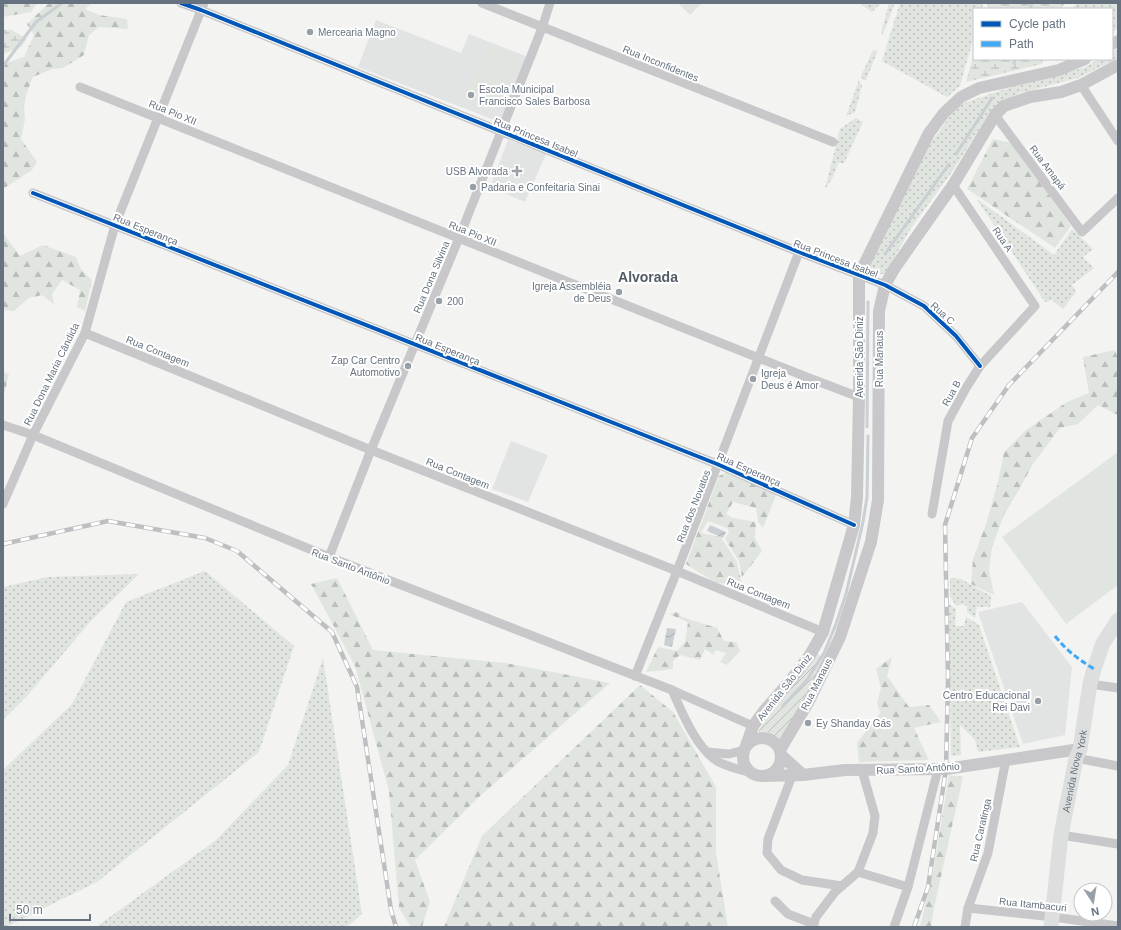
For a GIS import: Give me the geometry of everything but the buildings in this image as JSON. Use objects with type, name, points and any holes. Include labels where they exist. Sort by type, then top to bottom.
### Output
[{"type":"main road","name":"Avenida Nova York","points":[[1052,922],[1061,835],[1078,754],[1090,684],[1103,643],[1118,620]]},
{"type":"street","name":"Rua Princesa Isabel","points":[[181,3],[203,6],[501,131],[798,252],[885,285]]},
{"type":"street","name":"Rua Inconfidentes","points":[[482,3],[833,142]]},
{"type":"street","name":"Rua Dona Silvina","points":[[329,558],[371,450],[459,238],[542,28],[550,3]]},
{"type":"street","name":"Rua Dona Maria Cândida","points":[[3,504],[33,434],[85,333],[115,225],[203,6]]},
{"type":"street","name":"Avenida São Diniz","points":[[745,748],[753,726],[810,655],[823,632],[854,525],[857,497],[860,397],[859,275],[929,133],[944,113],[961,97],[979,88],[1059,70],[1083,60]]},
{"type":"street","name":"Rua Manaus","points":[[781,753],[840,637],[871,542],[878,500],[879,311],[885,285],[894,269],[953,186],[995,115],[1004,106],[1030,97],[1061,92],[1081,85],[1118,65]]},
{"type":"street","points":[[1081,85],[1118,141]]},
{"type":"street","name":"Rua Pio XII","points":[[80,87],[758,358],[860,397]]},
{"type":"street","name":"Rua Amapá","points":[[995,115],[1082,232],[1118,198]]},
{"type":"street","name":"Rua A","points":[[953,186],[1035,306]]},
{"type":"street","name":"Rua Esperança","points":[[33,193],[717,464],[854,525]]},
{"type":"street","name":"Rua dos Novatos","points":[[635,676],[677,571],[798,252]]},
{"type":"street","name":"Rua C","points":[[885,285],[924,306],[956,336],[980,366]]},
{"type":"street","name":"Rua B","points":[[932,514],[948,421],[980,366],[1035,306]]},
{"type":"street","name":"Rua Contagem","points":[[85,333],[371,450],[677,571],[823,632]]},
{"type":"street","name":"Rua Santo Antônio","points":[[3,425],[33,434],[329,558],[672,690],[753,726]]},
{"type":"street","points":[[1090,684],[1118,688]]},
{"type":"street","points":[[672,690],[690,730],[714,760],[757,776],[765,776],[770,775],[779,767],[781,753]]},
{"type":"street","points":[[707,752],[729,754],[745,748],[756,739],[768,739],[777,745],[798,776],[768,839],[767,853],[781,870],[802,880],[842,886]]},
{"type":"street","points":[[745,748],[743,755],[744,764],[749,772]]},
{"type":"street","points":[[1078,754],[1118,766]]},
{"type":"street","name":"Rua Santo Antônio","points":[[765,776],[798,776],[845,770],[938,769],[1006,759],[1078,754]]},
{"type":"street","name":"Rua Caratinga","points":[[965,927],[968,908],[988,853],[1006,759]]},
{"type":"street","points":[[894,927],[908,887],[938,769]]},
{"type":"street","points":[[775,901],[788,914],[814,925],[816,917],[835,892],[858,872],[874,833],[875,816],[862,770]]},
{"type":"street","points":[[1061,835],[1118,844]]},
{"type":"street","points":[[858,872],[908,887]]},
{"type":"street","name":"Rua Itambacuri","points":[[968,908],[1052,922],[1118,926]]},
{"type":"shaded area","name":"Escola Municipal Francisco Sales Barbosa","points":[[376,20],[461,53],[469,34],[528,57],[502,123],[358,67]]},
{"type":"shaded area","name":"USB Alvorada","points":[[508,140],[546,154],[525,202],[490,187]]},
{"type":"shaded area","points":[[511,441],[548,455],[528,502],[492,489]]},
{"type":"shaded area","name":"Centro Educacional Rei Davi","points":[[1022,602],[1072,667],[1065,735],[1023,744],[978,612]]},
{"type":"green space","points":[[3,3],[37,3],[31,12],[3,17]]},
{"type":"green space","points":[[49,3],[92,3],[85,9],[99,15],[127,19],[128,29],[99,27],[89,35],[84,55],[63,68],[52,69],[33,77],[27,92],[24,107],[25,119],[21,139],[37,162],[32,170],[3,189],[3,64],[24,57],[34,35],[27,24]]},
{"type":"green space","points":[[678,3],[702,3],[690,15]]},
{"type":"green space","points":[[859,3],[881,3],[872,12]]},
{"type":"green space","points":[[889,3],[895,3],[883,34],[881,33]]},
{"type":"green space","points":[[900,3],[983,3],[982,8],[973,8],[973,40],[960,86],[947,97],[882,61]]},
{"type":"green space","points":[[988,3],[1065,3],[1062,8],[987,8]]},
{"type":"green space","points":[[1076,3],[1118,3],[1118,29],[1113,32],[1113,8],[1073,8]]},
{"type":"green space","points":[[3,30],[12,30],[27,39],[21,47],[3,54]]},
{"type":"green space","points":[[487,45],[518,57],[500,101],[469,89]]},
{"type":"green space","points":[[1118,49],[1118,58],[1078,78],[1020,93],[990,112],[954,169],[911,228],[885,274],[873,274],[869,266],[890,219],[932,141],[958,105],[1017,85],[1083,68],[1098,60],[1113,60],[1113,52]]},
{"type":"green space","points":[[873,50],[878,50],[866,80],[863,80],[861,76]]},
{"type":"green space","points":[[973,57],[973,60],[1043,60],[1042,64],[966,82]]},
{"type":"green space","points":[[859,80],[862,86],[855,112],[846,116]]},
{"type":"green space","points":[[856,118],[863,122],[844,163],[838,163],[832,179],[825,189],[840,129]]},
{"type":"green space","points":[[993,139],[1012,143],[1071,226],[1055,248],[967,189]]},
{"type":"green space","points":[[976,198],[1054,255],[1072,229],[1093,249],[1083,257],[1094,268],[1072,285],[1076,292],[1063,309],[1052,300],[1045,302]]},
{"type":"green space","points":[[3,233],[20,256],[43,245],[76,257],[81,269],[92,280],[85,311],[77,307],[80,290],[62,280],[52,294],[54,304],[42,295],[29,298],[14,311],[3,310]]},
{"type":"green space","points":[[1115,350],[1118,359],[1118,415],[1098,405],[1078,424],[1060,428],[1033,464],[1004,515],[992,547],[989,570],[994,595],[971,584],[973,559],[986,524],[998,482],[1004,452],[1026,430],[1067,402],[1089,393],[1083,357]]},
{"type":"green space","points":[[3,372],[9,374],[3,399]]},
{"type":"green space","points":[[1118,452],[1118,585],[1066,624],[1002,537]]},
{"type":"green space","points":[[727,472],[776,495],[763,528],[758,522],[756,508],[733,502],[726,514],[733,518],[756,522],[755,538],[762,551],[742,577],[739,561],[725,539],[729,532],[727,528],[708,521],[701,533],[721,537],[737,562],[742,585],[716,583],[686,564],[719,476]]},
{"type":"green space","points":[[205,571],[294,646],[259,752],[97,882],[6,927],[3,927],[3,770],[72,704],[126,602]]},
{"type":"green space","points":[[139,574],[90,622],[27,696],[3,720],[3,587],[48,577]]},
{"type":"green space","points":[[337,578],[373,650],[505,663],[610,683],[480,796],[415,860],[430,902],[422,927],[411,927],[399,908],[389,791],[355,666],[311,584]]},
{"type":"green space","points":[[950,578],[961,579],[991,596],[990,607],[977,607],[975,618],[967,612],[967,606],[962,604],[956,606],[950,596]]},
{"type":"green space","points":[[949,604],[956,609],[955,626],[964,626],[966,617],[979,625],[1020,747],[978,752],[975,740],[960,725],[961,755],[951,756]]},
{"type":"green space","points":[[678,612],[682,617],[717,628],[724,641],[736,642],[740,651],[727,665],[720,662],[726,653],[716,650],[713,655],[705,649],[700,660],[680,655],[673,661],[673,669],[646,672],[658,647],[677,651],[685,642],[688,622],[669,614]]},
{"type":"green space","points":[[817,653],[824,659],[781,742],[770,733],[758,731],[776,705],[801,678]]},
{"type":"green space","points":[[892,657],[887,676],[909,707],[929,705],[941,722],[914,728],[929,760],[859,762],[857,743],[880,713],[877,703],[881,688],[876,669]]},
{"type":"green space","points":[[323,658],[362,914],[347,927],[96,927],[215,841],[288,765]]},
{"type":"green space","points":[[640,685],[673,712],[716,787],[716,853],[728,927],[444,927],[482,836]]},
{"type":"green space","points":[[949,775],[963,777],[931,927],[920,927],[933,872]]},
{"type":"water","points":[[710,525],[726,532],[723,538],[707,531]]},
{"type":"water","points":[[667,628],[676,629],[672,647],[664,645]]},
{"type":"waterway","points":[[3,66],[36,22],[62,3]]},
{"type":"waterway","points":[[1030,8],[1032,3]]},
{"type":"waterway","points":[[956,154],[992,98]]},
{"type":"waterway","points":[[885,254],[949,164]]},
{"type":"waterway","points":[[867,427],[868,302]]},
{"type":"waterway","points":[[783,706],[807,680],[824,653],[846,594],[863,522],[867,497],[868,436]]},
{"type":"railway","points":[[914,927],[928,887],[946,769],[948,680],[945,525],[972,438],[1009,385],[1118,272]]},
{"type":"railway","points":[[3,544],[108,521],[205,538],[237,551],[332,632],[357,687],[391,910],[396,927]]},
{"type":"marked path","points":[[1055,636],[1073,654],[1094,669]]},
{"type":"cycle path","points":[[181,3],[799,252],[885,285],[924,306],[956,336],[980,366]]},
{"type":"cycle path","points":[[33,193],[717,464],[854,525]]},
{"type":"place","name":"Mercearia Magno","points":[[310,32]]},
{"type":"place","name":"Escola Municipal Francisco Sales Barbosa","points":[[471,95]]},
{"type":"place","name":"USB Alvorada","points":[[517,171]]},
{"type":"place","name":"Padaria e Confeitaria Sinai","points":[[473,187]]},
{"type":"place","name":"Igreja Assembléia de Deus","points":[[619,292]]},
{"type":"place","name":"200","points":[[439,301]]},
{"type":"place","name":"Zap Car Centro Automotivo","points":[[408,366]]},
{"type":"place","name":"Igreja Deus é Amor","points":[[753,379]]},
{"type":"place","name":"Centro Educacional Rei Davi","points":[[1038,701]]},
{"type":"place","name":"Ey Shanday Gás","points":[[808,723]]},
{"type":"district","name":"Alvorada","points":[[648,277]]}]
